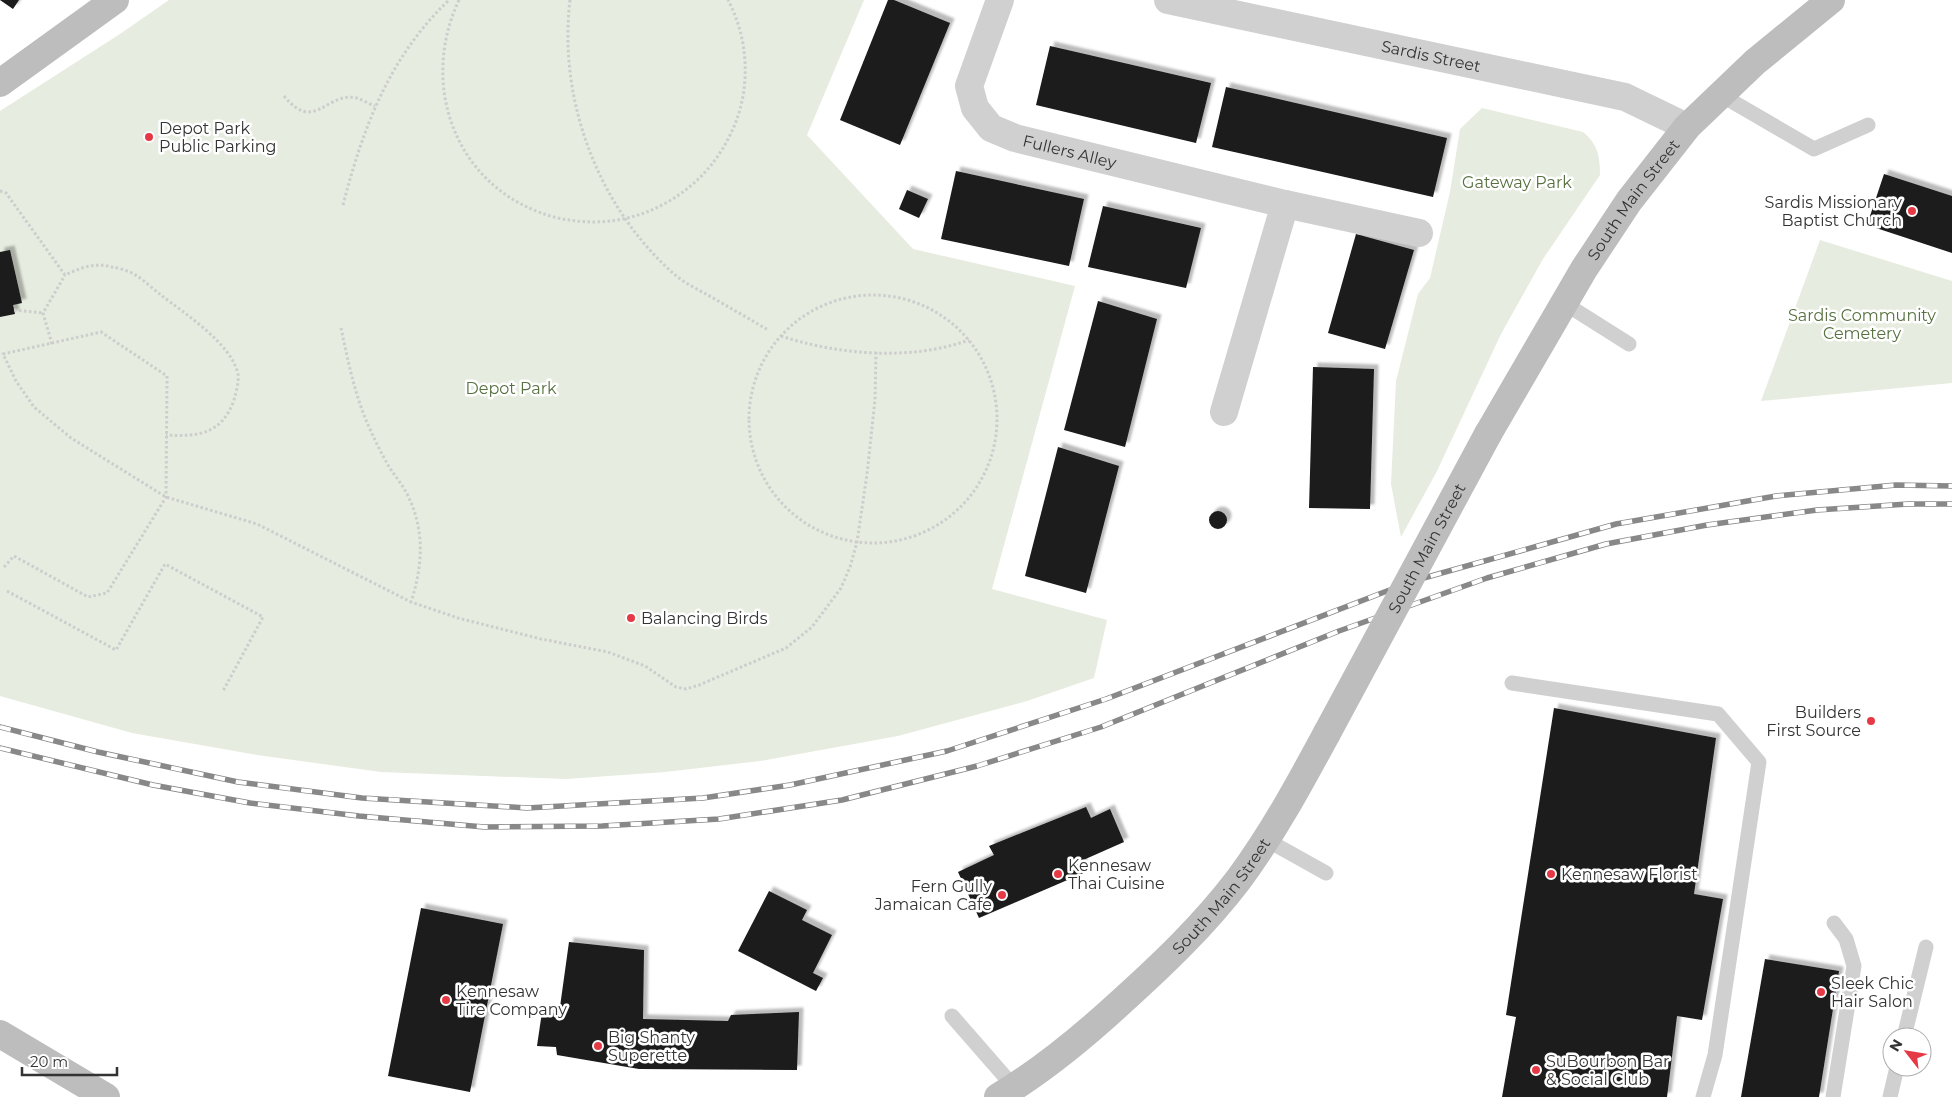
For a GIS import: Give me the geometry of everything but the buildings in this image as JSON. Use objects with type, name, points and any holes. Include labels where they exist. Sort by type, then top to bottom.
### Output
[{"type":"main road","points":[[0,83],[115,0]]},
{"type":"main road","name":"South Main Street","points":[[1011,1094],[1086,1034],[1153,974],[1204,921],[1239,878],[1284,812],[1488,434],[1584,269],[1629,201],[1687,127],[1755,62],[1831,0]]},
{"type":"main road","points":[[0,1034],[106,1097]]},
{"type":"street","name":"Fullers Alley","points":[[1000,0],[969,86],[975,108],[991,128],[1016,138],[1285,204],[1419,233]]},
{"type":"street","name":"Sardis Street","points":[[1168,0],[1231,7],[1626,97],[1687,127]]},
{"type":"street","points":[[1224,412],[1285,204]]},
{"type":"lane","points":[[1720,95],[1814,149],[1868,125]]},
{"type":"lane","points":[[1564,303],[1629,344]]},
{"type":"lane","points":[[1512,683],[1718,714],[1759,762],[1715,1055],[1703,1097]]},
{"type":"lane","points":[[1265,839],[1326,873]]},
{"type":"lane","points":[[1833,1097],[1854,966],[1846,939],[1834,924]]},
{"type":"lane","points":[[1906,1027],[1926,946]]},
{"type":"lane","points":[[952,1016],[1011,1094]]},
{"type":"lane","points":[[1890,1097],[1895,1077]]},
{"type":"path","points":[[343,205],[355,159],[375,106],[402,56],[436,12],[449,0]]},
{"type":"path","points":[[459,0],[451,17],[444,44],[442,71],[444,98],[451,124],[463,148],[479,171],[499,189],[521,204],[546,215],[573,221],[600,222],[627,219],[652,210],[675,198],[697,182],[714,163],[728,140],[738,115],[744,90],[746,64],[742,37],[728,0]]},
{"type":"path","points":[[570,0],[567,46],[577,111],[588,147],[607,188],[637,234],[674,274],[768,330]]},
{"type":"path","points":[[284,96],[297,110],[309,113],[342,99],[356,98],[375,106]]},
{"type":"path","points":[[0,191],[6,193],[65,275]]},
{"type":"path","points":[[52,344],[43,313],[65,275],[82,267],[95,265],[112,266],[134,274],[212,335],[230,358],[238,374],[237,388],[231,407],[223,420],[201,434],[189,437],[166,436]]},
{"type":"path","points":[[864,295],[888,296],[911,301],[933,310],[969,340],[982,361],[992,384],[996,408],[996,432],[991,456],[981,479],[961,505],[949,516],[928,530],[905,538],[889,541],[857,542],[833,536],[811,526],[791,512],[774,495],[762,474],[753,451],[749,426],[752,394],[756,378],[766,356],[780,336],[798,320],[819,308],[841,299],[864,295]]},
{"type":"path","points":[[14,310],[43,313]]},
{"type":"path","points":[[341,328],[352,376],[368,425],[388,465],[407,494],[415,516],[422,558],[411,602]]},
{"type":"path","points":[[4,567],[14,556],[88,597],[107,593],[166,498],[167,376],[101,332],[2,355],[16,381],[34,407],[71,438],[166,498],[257,524],[411,602],[458,618],[541,639],[608,652],[645,666],[676,687],[686,688],[699,685],[786,648],[812,626],[841,588],[850,567],[857,542],[873,424],[876,352]]},
{"type":"path","points":[[780,336],[808,345],[876,352],[932,350],[969,340]]},
{"type":"path","points":[[7,591],[116,650],[165,564],[263,617],[223,691]]},
{"type":"green space","name":"Depot Park","points":[[169,0],[864,0],[807,135],[913,249],[1075,286],[992,589],[1107,620],[1094,678],[1027,701],[898,736],[760,761],[665,772],[566,779],[381,772],[257,755],[132,733],[0,696],[0,111],[120,34]]},
{"type":"green space","name":"Gateway Park","points":[[1482,108],[1583,132],[1592,141],[1597,151],[1600,175],[1543,259],[1501,334],[1437,471],[1401,537],[1391,484],[1396,381],[1418,294],[1430,278],[1450,192],[1460,129]]},
{"type":"green space","name":"Sardis Community Cemetery","points":[[1820,240],[1952,281],[1952,383],[1761,401]]},
{"type":"railway","points":[[0,727],[98,752],[238,782],[362,798],[527,808],[703,798],[790,785],[947,751],[1106,699],[1413,581],[1616,524],[1776,496],[1896,485],[1952,486]]},
{"type":"railway","points":[[0,748],[153,785],[250,803],[359,816],[484,827],[602,826],[719,819],[842,800],[977,766],[1101,727],[1339,631],[1487,578],[1606,544],[1707,525],[1817,510],[1908,504],[1952,504]]},
{"type":"place","name":"Depot Park Public Parking","points":[[149,137]]},
{"type":"place","name":"Sardis Missionary Baptist Church","points":[[1912,211]]},
{"type":"place","name":"Balancing Birds","points":[[631,618]]},
{"type":"place","name":"Builders First Source","points":[[1871,721]]},
{"type":"place","name":"Kennesaw Thai Cuisine","points":[[1058,874]]},
{"type":"place","name":"Kennesaw Florist","points":[[1551,874]]},
{"type":"place","name":"Fern Gully Jamaican Cafe","points":[[1002,895]]},
{"type":"place","name":"Sleek Chic Hair Salon","points":[[1821,992]]},
{"type":"place","name":"Kennesaw Tire Company","points":[[446,1000]]},
{"type":"place","name":"Big Shanty Superette","points":[[598,1046]]},
{"type":"place","name":"SuBourbon Bar & Social Club","points":[[1536,1070]]}]
